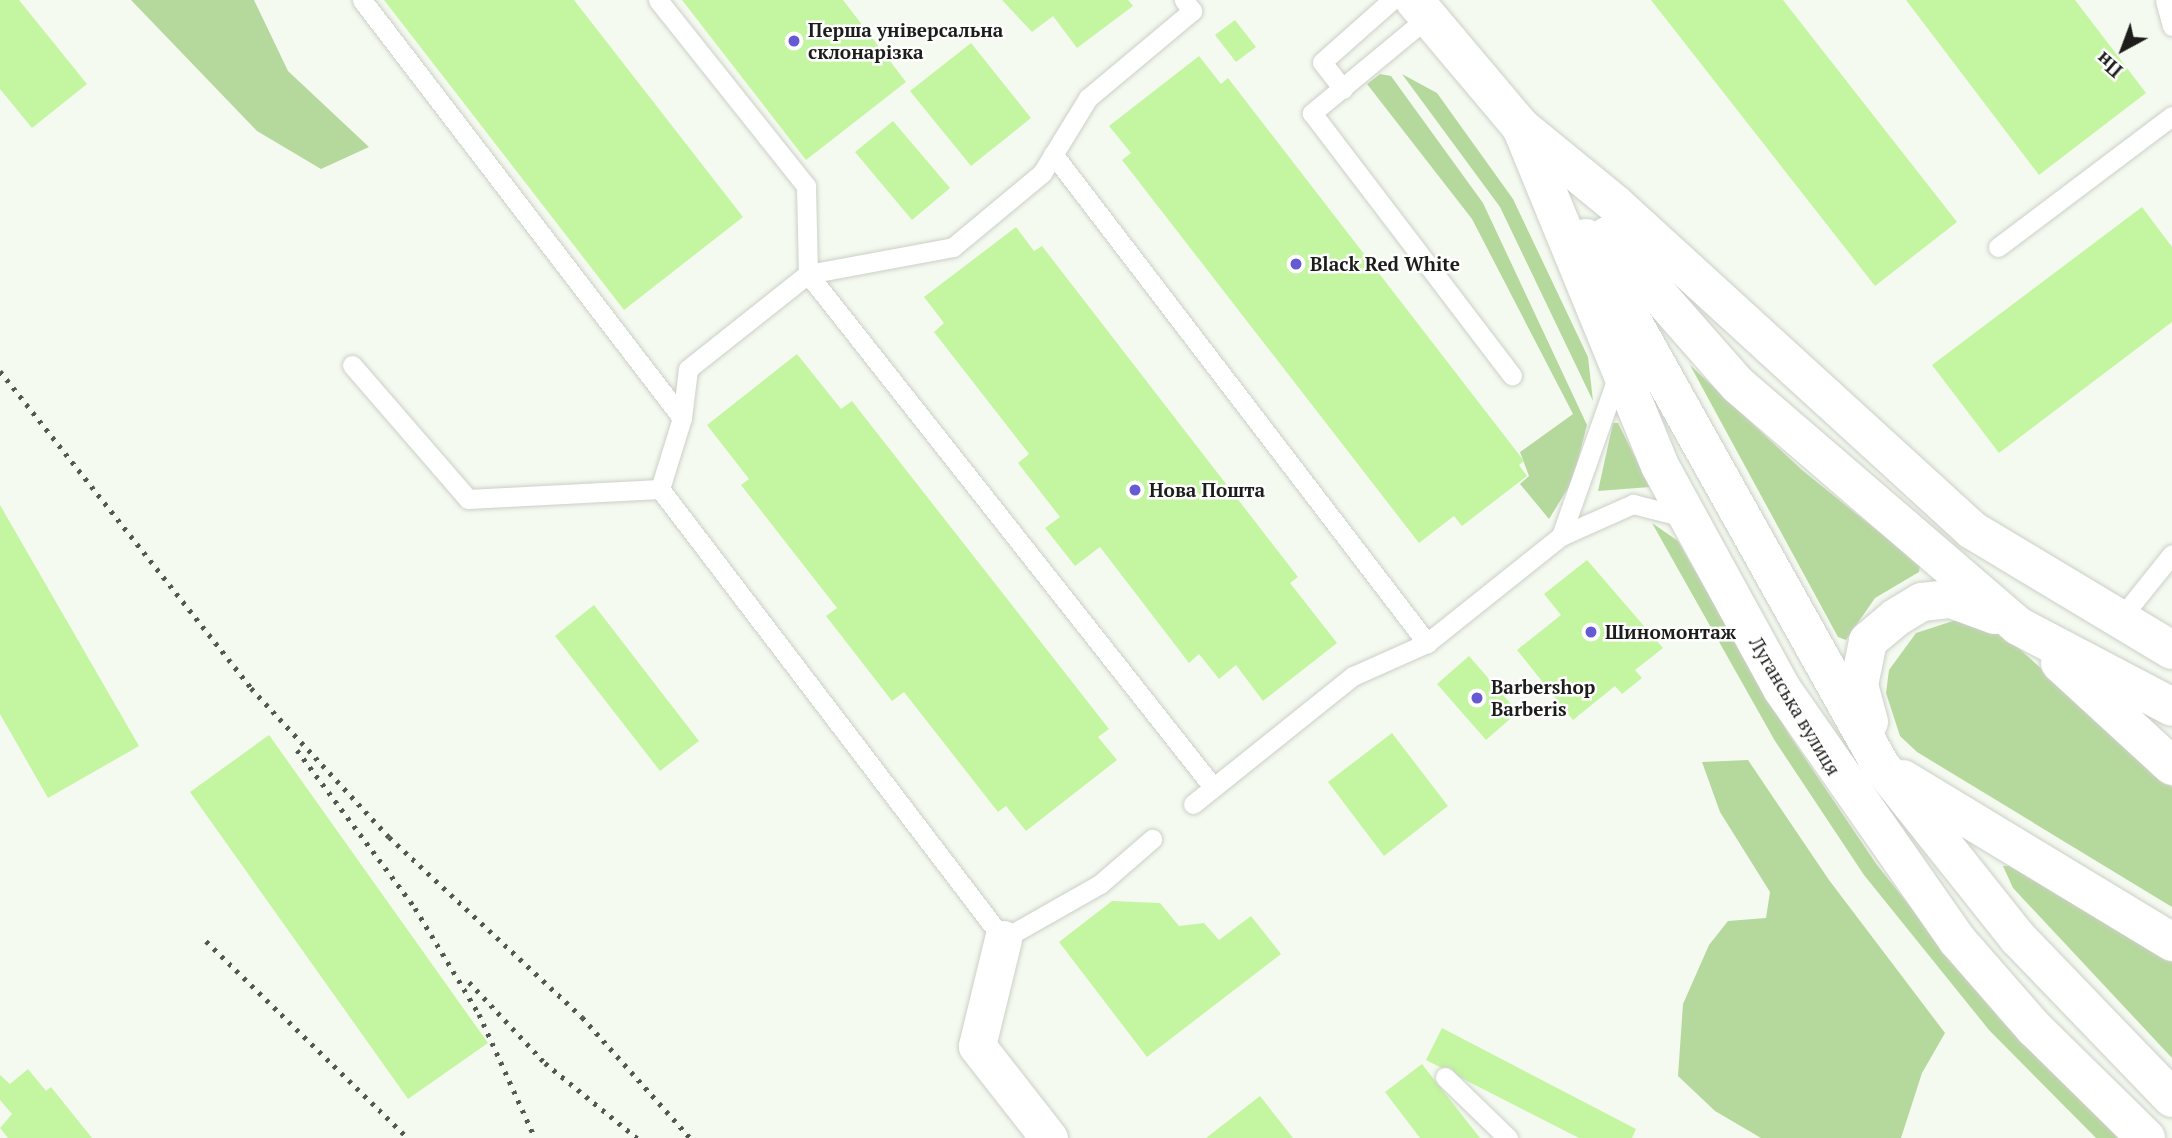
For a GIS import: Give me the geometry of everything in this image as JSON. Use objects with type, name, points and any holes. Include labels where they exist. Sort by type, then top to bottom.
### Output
[{"type":"main road","name":"Луганська вулиця","points":[[1421,8],[1521,127],[1614,203],[1972,530],[2172,650]]},
{"type":"main road","name":"Луганська вулиця","points":[[1521,127],[1619,373],[1689,519],[1782,690],[1896,860],[2034,1028],[2146,1138]]},
{"type":"main road","points":[[1521,127],[1652,293],[1738,385],[2018,626],[2172,765]]},
{"type":"main road","points":[[1521,127],[1881,766],[2018,938],[2172,1098]]},
{"type":"main road","points":[[2172,707],[2018,626],[1941,600],[1922,602],[1868,641],[1859,685],[1881,766],[2172,942]]},
{"type":"street","points":[[1003,939],[977,1046],[1049,1138]]},
{"type":"lane","points":[[362,0],[682,418]]},
{"type":"lane","points":[[658,0],[806,186],[808,275],[1213,787]]},
{"type":"lane","points":[[660,489],[682,418],[688,369],[808,275],[953,247],[1042,173],[1088,98],[1192,11],[1184,0]]},
{"type":"lane","points":[[1343,89],[1322,62],[1392,0]]},
{"type":"lane","points":[[1421,8],[1343,89],[1311,113],[1512,376]]},
{"type":"lane","points":[[1998,247],[2172,116]]},
{"type":"lane","points":[[1053,155],[1427,643]]},
{"type":"lane","points":[[352,365],[468,499],[660,489]]},
{"type":"lane","points":[[1561,536],[1619,373]]},
{"type":"lane","points":[[660,489],[1003,939],[1100,884],[1152,839]]},
{"type":"lane","points":[[1193,804],[1353,676],[1427,643],[1561,536],[1633,504],[1689,519]]},
{"type":"lane","points":[[2120,619],[2172,554]]},
{"type":"lane","points":[[1445,1077],[1508,1138]]},
{"type":"green space","points":[[131,0],[254,0],[288,71],[369,147],[321,169],[257,131]]},
{"type":"green space","points":[[1380,74],[1391,76],[1483,203],[1587,425],[1573,480],[1549,519],[1520,484],[1529,476],[1520,452],[1573,414],[1472,219],[1367,84]]},
{"type":"green space","points":[[1402,74],[1437,93],[1513,199],[1588,357],[1593,401],[1500,207]]},
{"type":"green space","points":[[1690,365],[1802,470],[1920,565],[1919,572],[1875,598],[1846,640],[1838,637]]},
{"type":"green space","points":[[1613,423],[1618,423],[1650,487],[1598,491]]},
{"type":"green space","points":[[1652,523],[1678,541],[1788,733],[1877,865],[2001,1020],[2118,1138],[2096,1138],[1989,1030],[1864,875],[1775,741]]},
{"type":"green space","points":[[1959,619],[2002,633],[2172,787],[2172,907],[1917,752],[1900,736],[1886,693],[1889,670],[1916,633]]},
{"type":"green space","points":[[1748,760],[1829,880],[1945,1033],[1922,1073],[1901,1138],[1761,1138],[1715,1111],[1678,1076],[1683,1004],[1709,945],[1728,921],[1766,918],[1770,892],[1720,812],[1702,762]]},
{"type":"green space","points":[[2003,866],[2015,866],[2172,962],[2172,1058],[2013,888]]},
{"type":"building","points":[[0,0],[19,0],[87,84],[32,128],[0,89]]},
{"type":"building","points":[[384,0],[574,0],[743,217],[624,310]]},
{"type":"building","name":"Перша універсальна склонарізка","points":[[682,0],[843,0],[906,82],[806,160]]},
{"type":"building","points":[[1002,0],[1128,0],[1133,6],[1077,48],[1053,16],[1032,32]]},
{"type":"building","points":[[1651,0],[1783,0],[1957,222],[1875,286]]},
{"type":"building","points":[[1906,0],[2075,0],[2146,93],[2039,175]]},
{"type":"building","points":[[1235,20],[1256,47],[1236,62],[1215,35]]},
{"type":"building","points":[[971,43],[1031,118],[971,166],[910,91]]},
{"type":"building","points":[[1199,56],[1221,84],[1228,78],[1524,461],[1519,465],[1527,476],[1462,526],[1454,516],[1419,543],[1122,160],[1131,153],[1109,126]]},
{"type":"building","points":[[893,121],[950,188],[912,220],[855,152]]},
{"type":"building","points":[[2142,207],[2172,247],[2172,322],[1999,453],[1932,365]]},
{"type":"building","name":"Нова Пошта","points":[[1016,227],[1034,251],[1042,246],[1298,577],[1290,583],[1337,643],[1263,701],[1236,665],[1219,679],[1199,654],[1189,663],[1100,547],[1075,566],[1045,528],[1060,517],[1018,463],[1029,454],[934,332],[944,323],[924,297]]},
{"type":"building","points":[[797,354],[841,409],[852,401],[1109,729],[1098,737],[1117,760],[1026,831],[1006,806],[998,812],[904,692],[892,701],[826,616],[837,608],[741,485],[749,479],[707,425]]},
{"type":"building","points":[[0,505],[139,746],[48,798],[0,714]]},
{"type":"building","points":[[1587,560],[1663,648],[1635,670],[1642,678],[1622,694],[1615,686],[1573,720],[1517,650],[1561,615],[1544,594]]},
{"type":"building","points":[[594,605],[699,741],[660,771],[555,636]]},
{"type":"building","name":"Barbershop Barberis","points":[[1469,656],[1518,712],[1486,740],[1437,684]]},
{"type":"building","points":[[1392,733],[1448,806],[1384,856],[1328,782]]},
{"type":"building","points":[[269,735],[488,1043],[408,1099],[190,792]]},
{"type":"building","points":[[1112,901],[1160,903],[1179,926],[1204,923],[1219,940],[1251,916],[1281,954],[1147,1057],[1059,942]]},
{"type":"building","points":[[1442,1028],[1636,1129],[1632,1138],[1579,1138],[1426,1060]]},
{"type":"building","points":[[1422,1064],[1480,1138],[1420,1138],[1385,1092]]},
{"type":"building","points":[[28,1069],[46,1091],[51,1087],[92,1138],[8,1138],[0,1128],[12,1114],[0,1100],[0,1075],[10,1084]]},
{"type":"building","points":[[1260,1096],[1293,1138],[1206,1138]]},
{"type":"railway","points":[[0,371],[251,688],[389,837],[582,1017],[690,1138]]},
{"type":"railway","points":[[297,750],[415,908],[479,1014],[535,1138]]},
{"type":"railway","points":[[206,941],[408,1138]]},
{"type":"railway","points":[[469,982],[545,1063],[637,1138]]},
{"type":"place","name":"Перша універсальна склонарізка","points":[[794,41]]},
{"type":"place","name":"Black Red White","points":[[1296,264]]},
{"type":"place","name":"Нова Пошта","points":[[1135,490]]},
{"type":"place","name":"Шиномонтаж","points":[[1591,632]]},
{"type":"place","name":"Barbershop Barberis","points":[[1477,698]]}]
